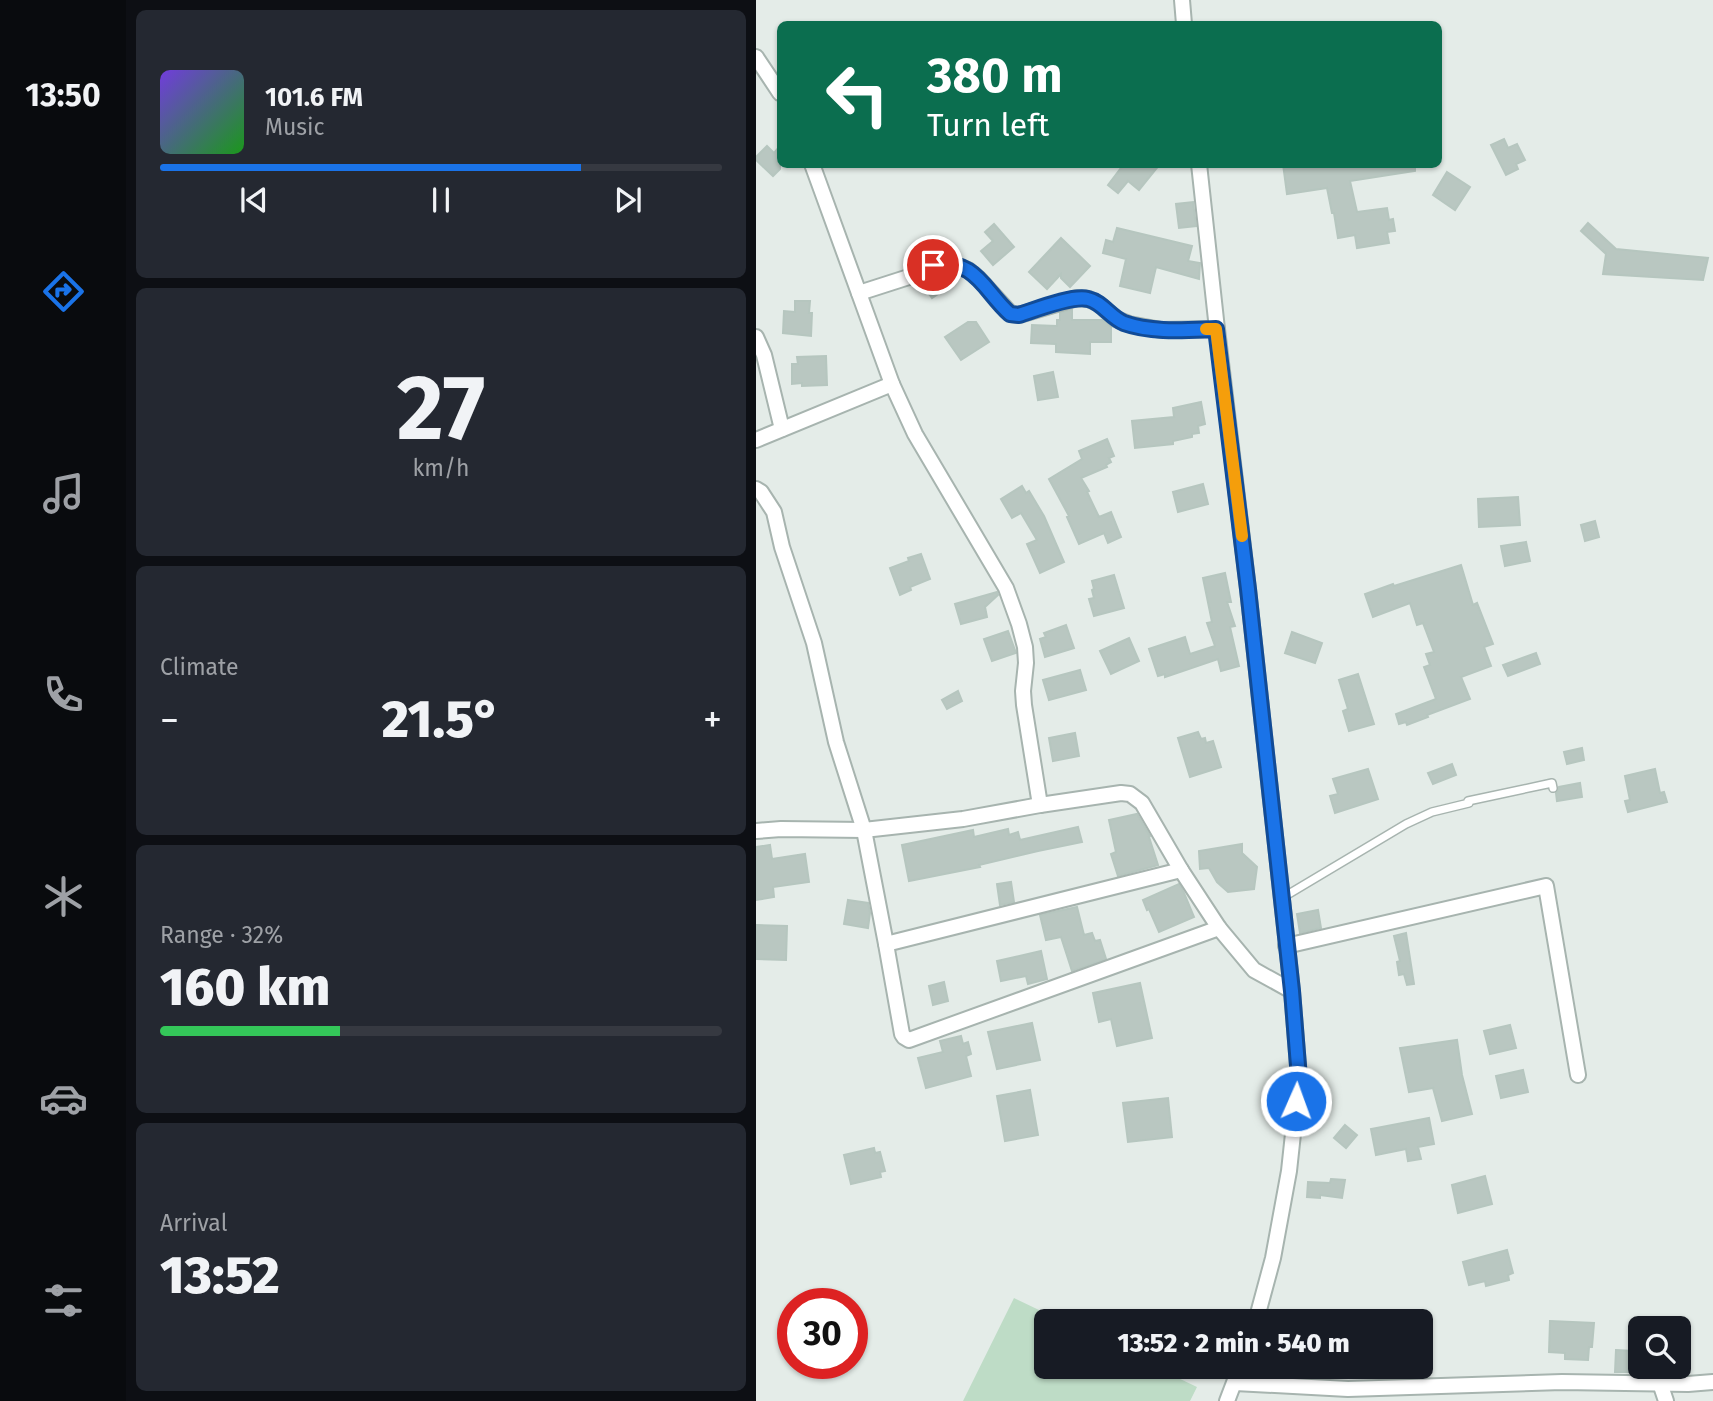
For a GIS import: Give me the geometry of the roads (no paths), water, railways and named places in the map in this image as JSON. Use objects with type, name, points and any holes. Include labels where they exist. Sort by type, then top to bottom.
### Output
[{"type":"street","points":[[1182,0],[1184,21]]},
{"type":"street","points":[[756,57],[777,88]]},
{"type":"street","points":[[813,168],[892,384],[915,434],[1006,588],[1019,624],[1025,655],[1024,705],[1040,805]]},
{"type":"street","points":[[1199,168],[1292,991],[1299,1078],[1289,1171],[1273,1258],[1259,1309]]},
{"type":"street","points":[[859,293],[915,275],[933,265],[948,262],[968,270],[979,279],[1010,314],[1019,315],[1077,298],[1089,299],[1116,319],[1129,324],[1161,330],[1216,329]]},
{"type":"street","points":[[756,337],[764,355],[782,429]]},
{"type":"street","points":[[756,440],[892,384]]},
{"type":"street","points":[[756,489],[774,512],[782,547],[814,643],[836,742],[864,831],[904,1037],[909,1040],[1219,928]]},
{"type":"street","points":[[756,831],[864,831],[963,819],[1121,793],[1130,794],[1142,803],[1219,928],[1254,971],[1292,991]]},
{"type":"street","points":[[886,944],[1181,870]]},
{"type":"street","points":[[1286,946],[1546,886],[1578,1075]]},
{"type":"street","points":[[1227,1401],[1236,1379]]},
{"type":"street","points":[[1235,1383],[1348,1389],[1562,1382],[1713,1382]]},
{"type":"street","points":[[1660,1383],[1666,1401]]},
{"type":"lane","points":[[1281,898],[1405,824],[1432,812],[1469,803],[1468,801],[1552,783],[1553,788]]}]
